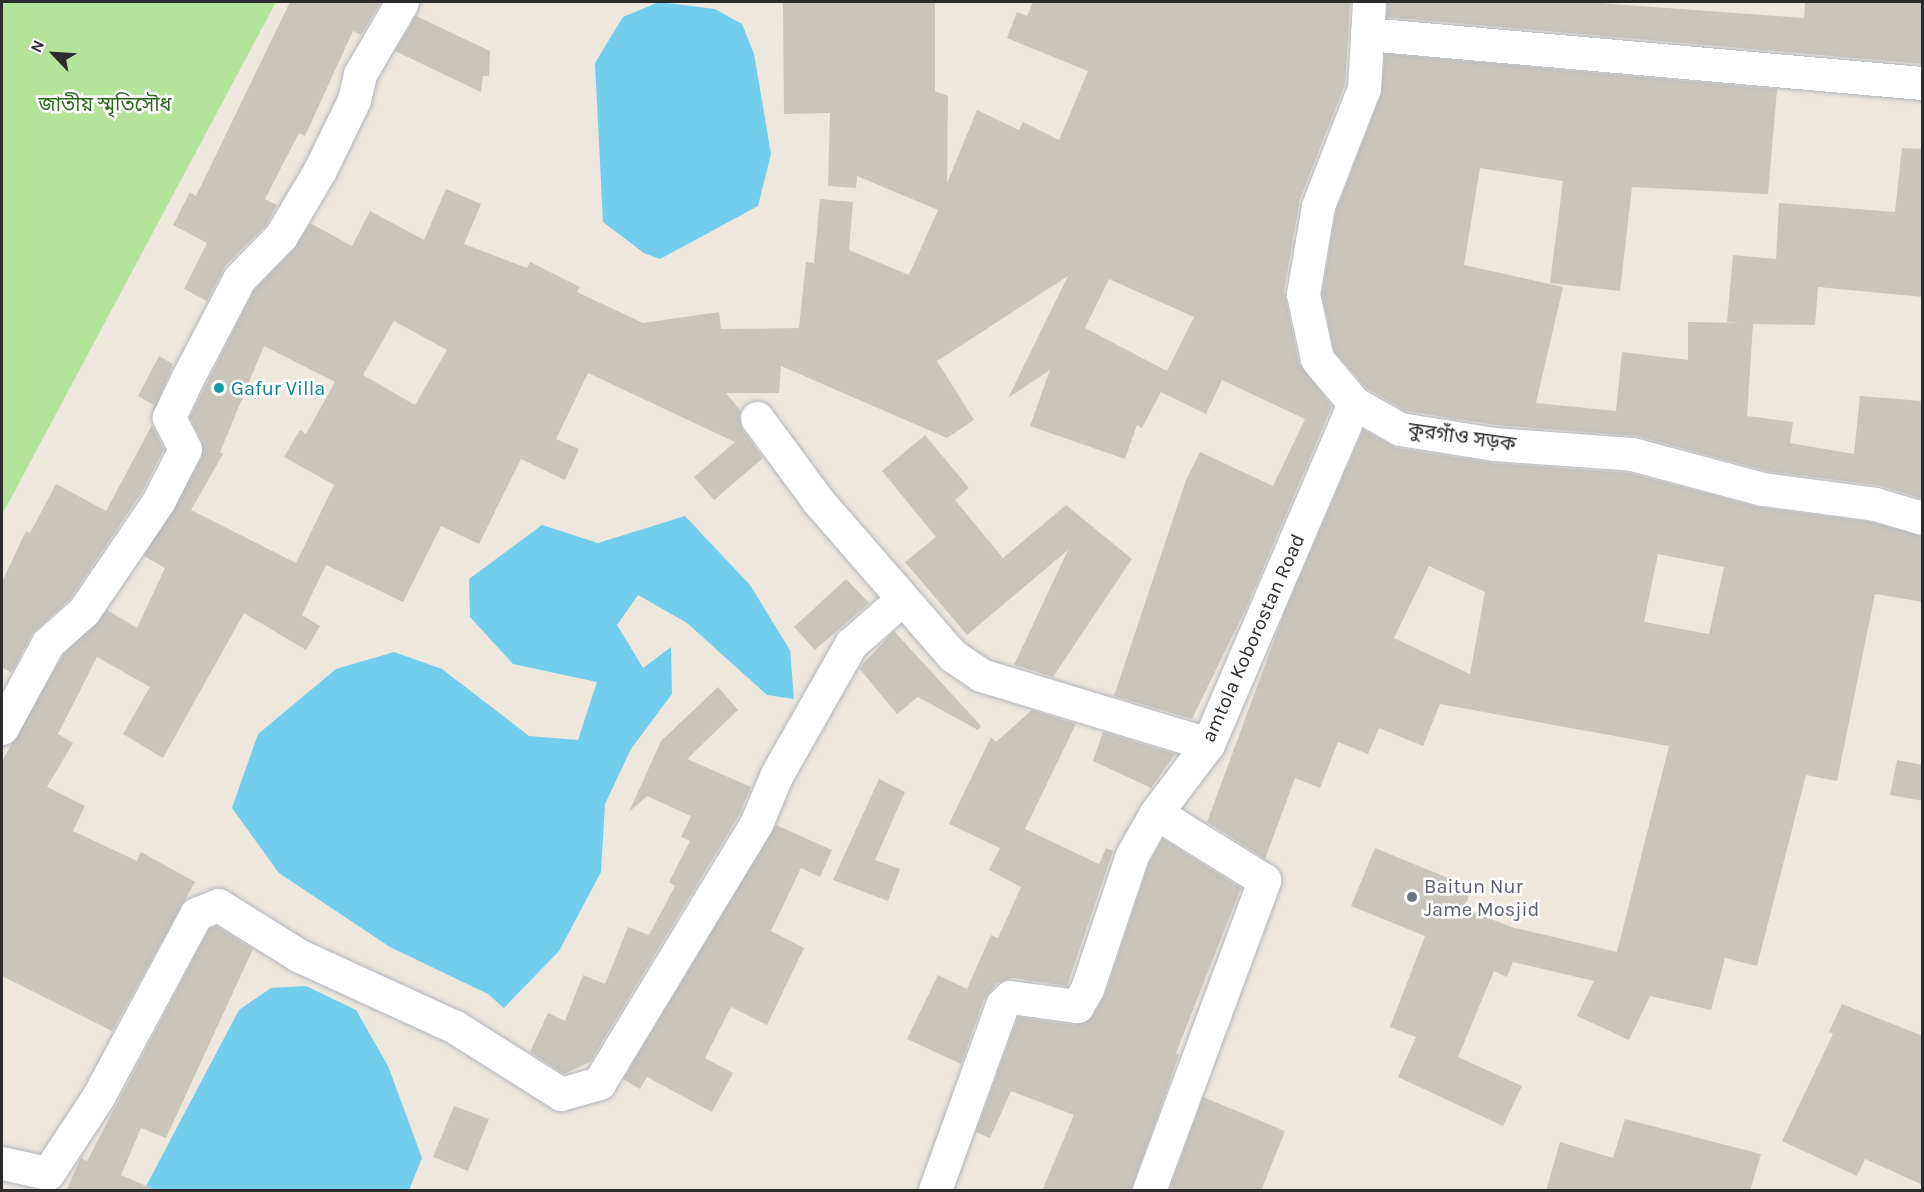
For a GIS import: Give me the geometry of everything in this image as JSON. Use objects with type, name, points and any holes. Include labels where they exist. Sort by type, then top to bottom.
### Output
[{"type":"street","points":[[2,728],[48,643],[84,611],[158,502],[185,449],[169,417],[183,388],[239,279],[281,236],[320,170],[354,100],[360,74],[402,2]]},
{"type":"street","name":"কুরগাঁও সড়ক","points":[[1369,2],[1364,88],[1318,206],[1303,294],[1317,359],[1354,403],[1400,429],[1494,444],[1632,454],[1763,489],[1875,504],[1923,518]]},
{"type":"street","points":[[1367,34],[1923,83]]},
{"type":"street","name":"amtola Koborostan Road","points":[[935,1191],[1002,1005],[1010,997],[1077,1006],[1132,855],[1156,813],[1208,744],[1354,403]]},
{"type":"street","points":[[757,418],[819,502],[953,656],[981,675],[1208,744]]},
{"type":"street","points":[[2,1163],[48,1173],[98,1097],[196,914],[218,905],[298,955],[455,1027],[561,1094],[599,1083],[756,824],[777,774],[851,644],[902,599]]},
{"type":"street","points":[[1149,1191],[1264,880],[1156,813]]},
{"type":"green space","name":"জাতীয় স্মৃতিসৌধ","points":[[2,2],[276,2],[2,515]]},
{"type":"water","points":[[659,2],[715,9],[742,24],[754,54],[771,154],[758,206],[660,259],[644,253],[603,222],[595,63],[623,17]]},
{"type":"water","points":[[685,516],[750,585],[790,650],[794,699],[767,695],[687,623],[638,595],[617,625],[643,668],[671,647],[672,694],[631,749],[605,804],[601,872],[559,951],[504,1008],[488,994],[390,947],[279,873],[232,808],[258,734],[336,669],[394,652],[442,669],[529,736],[578,740],[597,682],[513,664],[470,617],[469,579],[542,525],[598,543]]},
{"type":"water","points":[[306,986],[356,1010],[388,1066],[422,1158],[409,1190],[144,1190],[239,1010],[271,988]]},
{"type":"building","points":[[290,2],[381,2],[361,35],[353,31],[305,136],[299,133],[265,199],[277,205],[266,225],[225,266],[207,301],[184,289],[207,243],[173,225],[190,192],[196,196]]},
{"type":"building","points":[[783,2],[935,2],[935,91],[948,96],[947,183],[977,110],[1019,130],[1023,122],[1059,140],[1088,71],[1007,38],[1017,12],[1027,16],[1033,2],[1350,2],[1345,84],[1300,199],[1284,291],[1299,363],[1332,406],[1247,606],[1192,719],[1114,696],[1186,480],[1200,452],[1273,486],[1305,419],[1222,380],[1206,414],[1161,392],[1142,428],[1137,425],[1125,459],[1030,426],[1050,370],[1008,398],[1068,276],[937,361],[974,420],[947,438],[781,366],[779,393],[726,393],[740,410],[742,429],[763,458],[714,500],[694,477],[735,442],[588,373],[556,439],[579,449],[565,480],[521,459],[479,544],[441,526],[403,602],[326,565],[302,615],[320,626],[306,650],[244,613],[163,758],[123,734],[150,687],[97,657],[58,734],[73,743],[47,787],[85,806],[73,831],[137,861],[141,852],[195,882],[112,1031],[2,976],[2,761],[63,655],[107,610],[137,628],[165,568],[144,556],[202,457],[202,441],[190,417],[254,290],[294,249],[310,223],[352,246],[370,211],[424,240],[446,189],[481,204],[464,244],[527,268],[530,262],[580,287],[577,292],[643,323],[719,312],[721,329],[799,328],[806,262],[814,263],[820,199],[853,202],[849,250],[909,275],[938,210],[857,176],[856,188],[828,186],[830,113],[784,114]],"holes":[[[1109,279],[1194,317],[1167,371],[1085,328]],[[394,321],[447,350],[415,405],[363,375]],[[264,346],[335,382],[306,434],[300,430],[284,457],[334,485],[296,563],[191,510],[223,454],[220,452]]]},
{"type":"building","points":[[1387,2],[1585,2],[1804,18],[1805,2],[1923,2],[1923,64],[1387,17]]},
{"type":"building","points":[[416,16],[490,51],[489,76],[483,76],[481,92],[395,51]]},
{"type":"building","points":[[1385,54],[1777,89],[1768,194],[1632,187],[1620,291],[1550,283],[1563,181],[1480,168],[1464,265],[1563,287],[1536,403],[1616,411],[1622,352],[1688,360],[1688,322],[1739,323],[1727,322],[1733,255],[1776,259],[1779,203],[1895,212],[1902,148],[1923,149],[1923,297],[1818,287],[1815,325],[1753,324],[1747,416],[1793,422],[1790,443],[1854,454],[1860,396],[1923,401],[1923,499],[1877,485],[1767,471],[1637,436],[1496,425],[1406,411],[1366,388],[1334,351],[1322,294],[1336,211],[1381,95]]},
{"type":"building","points":[[159,356],[173,364],[151,419],[154,405],[138,396]]},
{"type":"building","points":[[152,425],[164,449],[142,492],[70,599],[32,634],[11,673],[2,667],[2,582],[26,531],[30,533],[56,484],[106,511]]},
{"type":"building","points":[[1363,430],[1397,448],[1493,463],[1629,473],[1758,507],[1871,522],[1923,536],[1923,602],[1875,594],[1837,781],[1806,775],[1757,966],[1725,958],[1711,1010],[1650,996],[1629,1040],[1577,1016],[1594,981],[1513,962],[1507,977],[1494,971],[1458,1057],[1522,1086],[1503,1126],[1398,1077],[1416,1037],[1390,1027],[1425,936],[1351,906],[1375,848],[1472,888],[1464,908],[1511,927],[1617,952],[1669,746],[1440,704],[1423,746],[1379,728],[1368,754],[1338,742],[1320,788],[1295,778],[1265,859],[1207,822],[1285,611]],"holes":[[[1658,554],[1724,567],[1709,634],[1644,622]],[[1429,566],[1485,592],[1470,674],[1394,638]]]},
{"type":"building","points":[[925,435],[969,488],[955,500],[1003,558],[1066,505],[1132,559],[1053,677],[1014,665],[1068,550],[967,635],[905,562],[936,537],[882,471]]},
{"type":"building","points":[[846,579],[869,603],[815,650],[794,627]]},
{"type":"building","points":[[894,631],[981,726],[978,730],[918,697],[897,714],[859,668]]},
{"type":"building","points":[[718,687],[738,710],[687,759],[751,787],[739,815],[590,1062],[564,1074],[530,1052],[548,1013],[565,1021],[583,975],[605,984],[628,927],[649,935],[675,886],[669,882],[690,841],[681,837],[691,816],[647,796],[629,812],[661,741]]},
{"type":"building","points":[[1032,710],[1076,724],[1025,829],[1099,864],[1106,848],[1113,851],[1067,986],[1012,978],[997,983],[984,999],[961,1064],[907,1039],[938,975],[967,989],[991,935],[998,938],[1021,887],[989,870],[1000,848],[949,824],[991,737],[996,742]]},
{"type":"building","points":[[1103,732],[1175,754],[1151,788],[1093,761]]},
{"type":"building","points":[[1897,760],[1923,765],[1923,801],[1890,795]]},
{"type":"building","points":[[879,779],[905,792],[875,860],[900,869],[888,901],[833,880]]},
{"type":"building","points":[[776,825],[832,850],[820,877],[801,868],[771,931],[804,948],[767,1025],[731,1007],[705,1058],[733,1073],[712,1112],[647,1077],[640,1089],[623,1079]]},
{"type":"building","points":[[1163,839],[1241,888],[1176,1053],[1179,1055],[1131,1191],[1042,1191],[1074,1115],[1011,1091],[990,1138],[976,1132],[1018,1017],[1075,1025],[1093,1016],[1105,995],[1149,863]]},
{"type":"building","points":[[216,926],[253,949],[166,1138],[141,1128],[121,1175],[158,1191],[66,1191],[81,1158],[87,1161],[209,929]]},
{"type":"building","points":[[1842,1004],[1923,1036],[1923,1185],[1865,1159],[1857,1176],[1782,1141],[1833,1034],[1829,1032]]},
{"type":"building","points":[[1203,1097],[1285,1131],[1261,1191],[1169,1191]]},
{"type":"building","points":[[454,1106],[489,1119],[468,1171],[433,1157]]},
{"type":"building","points":[[1625,1119],[1761,1154],[1750,1191],[1546,1191],[1560,1142],[1613,1158]]},
{"type":"place","name":"Gafur Villa","points":[[219,388]]},
{"type":"place","name":"Baitun Nur Jame Mosjid","points":[[1412,897]]}]
